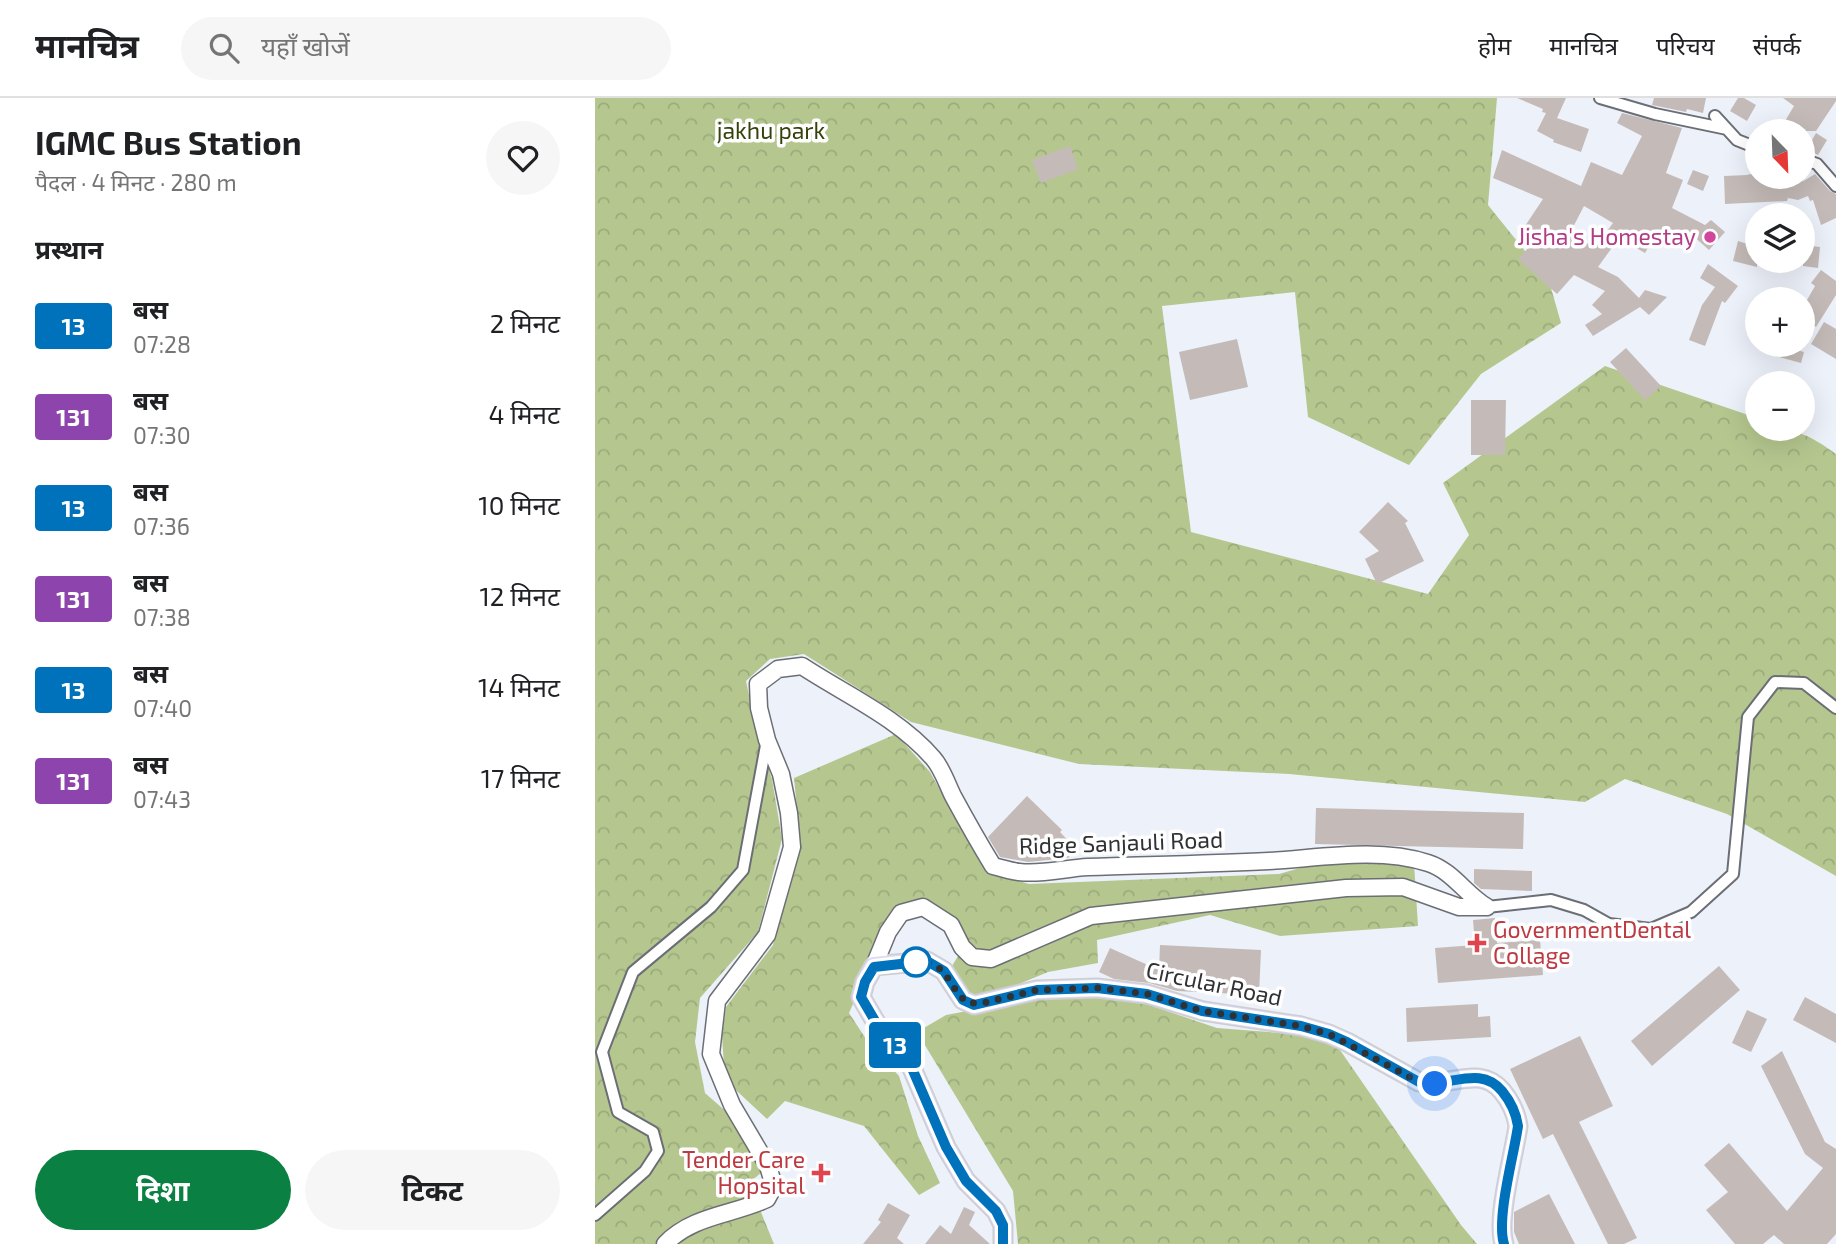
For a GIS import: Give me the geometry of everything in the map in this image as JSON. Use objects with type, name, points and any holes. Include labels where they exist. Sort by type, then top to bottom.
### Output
[{"type":"main road","name":"Circular Road","points":[[874,967],[927,961],[944,971],[963,1000],[974,1005],[1037,990],[1097,988],[1147,994],[1202,1011],[1301,1026],[1329,1034],[1419,1082],[1435,1084],[1477,1077],[1487,1079],[1495,1083],[1509,1099],[1516,1112],[1518,1126],[1503,1219],[1501,1237],[1504,1244]]},
{"type":"main road","points":[[874,967],[865,982],[861,997],[878,1026],[911,1066],[946,1147],[966,1181],[996,1211],[1003,1225],[1003,1244]]},
{"type":"street","points":[[1600,98],[1668,117],[1727,129]]},
{"type":"street","points":[[1715,116],[1737,140],[1745,143]]},
{"type":"street","points":[[1815,163],[1836,186]]},
{"type":"street","name":"Ridge Sanjauli Road","points":[[665,1244],[699,1221],[767,1199],[774,1186],[768,1166],[732,1105],[711,1054],[717,1001],[767,935],[792,847],[781,774],[767,740],[759,708],[758,684],[778,669],[801,666],[905,731],[935,760],[973,834],[993,866],[1020,873],[1346,855],[1389,857],[1429,863],[1439,868],[1452,876],[1473,899],[1487,907]]},
{"type":"street","points":[[874,967],[888,932],[901,913],[923,907],[951,925],[962,947],[972,957],[991,959],[1091,916],[1346,888],[1391,887],[1419,891],[1459,907],[1487,907],[1551,900],[1584,910],[1609,924],[1651,929],[1691,912],[1733,874],[1748,717],[1775,682],[1804,683],[1836,708]]},
{"type":"street","points":[[595,1216],[645,1171],[658,1151],[653,1132],[618,1112],[602,1052],[633,972],[711,907],[743,870],[767,740]]},
{"type":"green space","name":"jakhu park","points":[[595,98],[1497,98],[1488,205],[1549,281],[1561,323],[1481,374],[1409,465],[1308,417],[1295,292],[1162,306],[1191,532],[1428,594],[1469,535],[1443,483],[1605,366],[1745,414],[1745,441],[1815,441],[1836,454],[1836,876],[1727,814],[1625,779],[1585,802],[1289,774],[1079,764],[911,722],[804,654],[770,659],[746,681],[757,734],[772,779],[782,839],[758,932],[700,998],[695,1042],[705,1093],[769,1149],[770,1165],[749,1183],[774,1244],[595,1244]]},
{"type":"green space","points":[[896,734],[930,772],[986,872],[1029,884],[1279,874],[1352,853],[1414,863],[1418,926],[1280,936],[1210,915],[1097,940],[1098,963],[1048,972],[985,998],[964,992],[952,966],[967,941],[953,916],[921,900],[896,907],[849,1013],[868,1042],[899,1076],[918,1136],[940,1183],[919,1195],[864,1126],[785,1101],[767,1119],[725,1080],[722,1036],[726,1007],[773,945],[800,840],[794,778]]},
{"type":"green space","points":[[1096,987],[1217,1028],[1331,1037],[1461,1225],[1477,1244],[1018,1244],[1013,1191],[917,1032],[946,1015]]},
{"type":"building","points":[[1517,98],[1566,98],[1557,118],[1589,129],[1581,152],[1553,142],[1554,140],[1537,131],[1546,113],[1542,112],[1543,109]]},
{"type":"building","points":[[1654,98],[1706,98],[1703,113],[1652,105]]},
{"type":"building","points":[[1738,98],[1744,98],[1756,105],[1745,120],[1730,111]]},
{"type":"building","points":[[1783,98],[1836,98],[1816,131],[1815,119],[1786,119],[1794,106]]},
{"type":"building","points":[[1622,113],[1682,128],[1666,173],[1683,180],[1672,208],[1705,225],[1711,220],[1725,232],[1709,250],[1691,234],[1685,244],[1658,230],[1645,253],[1619,238],[1598,267],[1618,277],[1639,298],[1645,290],[1667,297],[1649,315],[1640,307],[1593,336],[1585,325],[1602,314],[1592,305],[1605,291],[1574,275],[1557,294],[1518,259],[1540,235],[1525,226],[1543,199],[1493,178],[1502,150],[1581,186],[1591,162],[1622,175],[1642,136],[1617,123]],"holes":[[[1584,206],[1613,223],[1595,248],[1570,233]]]},
{"type":"building","points":[[1815,135],[1827,140],[1818,155],[1815,153]]},
{"type":"building","points":[[1070,146],[1078,169],[1041,183],[1032,160]]},
{"type":"building","points":[[1693,170],[1709,176],[1703,191],[1687,184]]},
{"type":"building","points":[[1815,174],[1836,194],[1836,218],[1821,225],[1815,203],[1810,201],[1808,196],[1798,200],[1788,198],[1787,201],[1725,204],[1724,176],[1745,175],[1745,189],[1815,189]]},
{"type":"building","points":[[1738,241],[1745,243],[1745,264],[1733,261]]},
{"type":"building","points":[[1815,246],[1820,247],[1818,268],[1815,268]]},
{"type":"building","points":[[1708,264],[1738,286],[1725,303],[1722,301],[1705,346],[1689,340],[1702,305],[1715,287],[1700,278]]},
{"type":"building","points":[[1821,270],[1836,281],[1836,295],[1816,327],[1815,286],[1811,283]]},
{"type":"building","points":[[1824,322],[1836,329],[1836,359],[1815,346],[1815,337]]},
{"type":"building","points":[[1237,339],[1248,387],[1190,400],[1179,352]]},
{"type":"building","points":[[1626,348],[1661,386],[1645,400],[1610,362]]},
{"type":"building","points":[[1779,357],[1803,357],[1801,363]]},
{"type":"building","points":[[1471,400],[1506,400],[1505,455],[1471,455]]},
{"type":"building","points":[[1388,502],[1408,521],[1405,523],[1424,561],[1377,584],[1365,559],[1379,551],[1359,532]]},
{"type":"building","points":[[1027,796],[1062,830],[1060,832],[1077,850],[1068,858],[1028,862],[1000,857],[988,837]]},
{"type":"building","points":[[1316,808],[1524,813],[1523,849],[1315,844]]},
{"type":"building","points":[[1474,869],[1532,871],[1532,891],[1481,889],[1474,883]]},
{"type":"building","points":[[1495,918],[1497,943],[1540,940],[1543,975],[1438,983],[1435,948],[1475,945],[1473,920]]},
{"type":"building","points":[[1160,945],[1261,950],[1259,995],[1177,991],[1149,983],[1114,979],[1099,972],[1110,948],[1159,970]]},
{"type":"building","points":[[1719,966],[1740,990],[1652,1066],[1631,1041]]},
{"type":"building","points":[[1805,997],[1836,1014],[1836,1043],[1793,1020]]},
{"type":"building","points":[[1478,1004],[1478,1017],[1490,1016],[1491,1037],[1407,1042],[1406,1008]]},
{"type":"building","points":[[1747,1010],[1767,1019],[1751,1052],[1732,1043]]},
{"type":"building","points":[[1580,1036],[1613,1106],[1579,1122],[1637,1238],[1624,1244],[1608,1244],[1553,1134],[1543,1139],[1510,1069]]},
{"type":"building","points":[[1782,1051],[1825,1142],[1836,1149],[1836,1234],[1827,1244],[1784,1244],[1774,1235],[1763,1244],[1735,1244],[1706,1210],[1728,1192],[1704,1165],[1729,1143],[1787,1211],[1823,1168],[1805,1154],[1761,1066]]},
{"type":"building","points":[[1549,1194],[1575,1244],[1519,1244],[1514,1232],[1514,1212]]},
{"type":"building","points":[[888,1203],[910,1215],[897,1238],[904,1244],[863,1244],[881,1222],[878,1220]]},
{"type":"building","points":[[964,1207],[975,1212],[969,1225],[990,1244],[925,1244],[940,1225],[951,1234]]},
{"type":"bus line","name":"13","points":[[1003,1244],[1003,1225],[996,1211],[966,1181],[946,1147],[911,1066],[878,1026],[861,997],[865,982],[874,967],[927,961],[944,971],[963,1000],[974,1005],[1037,990],[1097,988],[1147,994],[1202,1011],[1301,1026],[1329,1034],[1419,1082],[1435,1084],[1477,1077],[1487,1079],[1495,1083],[1509,1099],[1516,1112],[1518,1126],[1503,1219],[1501,1237],[1504,1244]]},
{"type":"place","name":"Jisha's Homestay","points":[[1710,237]]},
{"type":"place","name":"GovernmentDental Collage","points":[[1477,943]]},
{"type":"place","name":"Tender Care Hopsital","points":[[821,1173]]},
{"type":"route","points":[[916,962],[927,961],[944,971],[963,1000],[974,1005],[1037,990],[1097,988],[1147,994],[1202,1011],[1301,1026],[1329,1034],[1419,1082],[1435,1084]]}]
